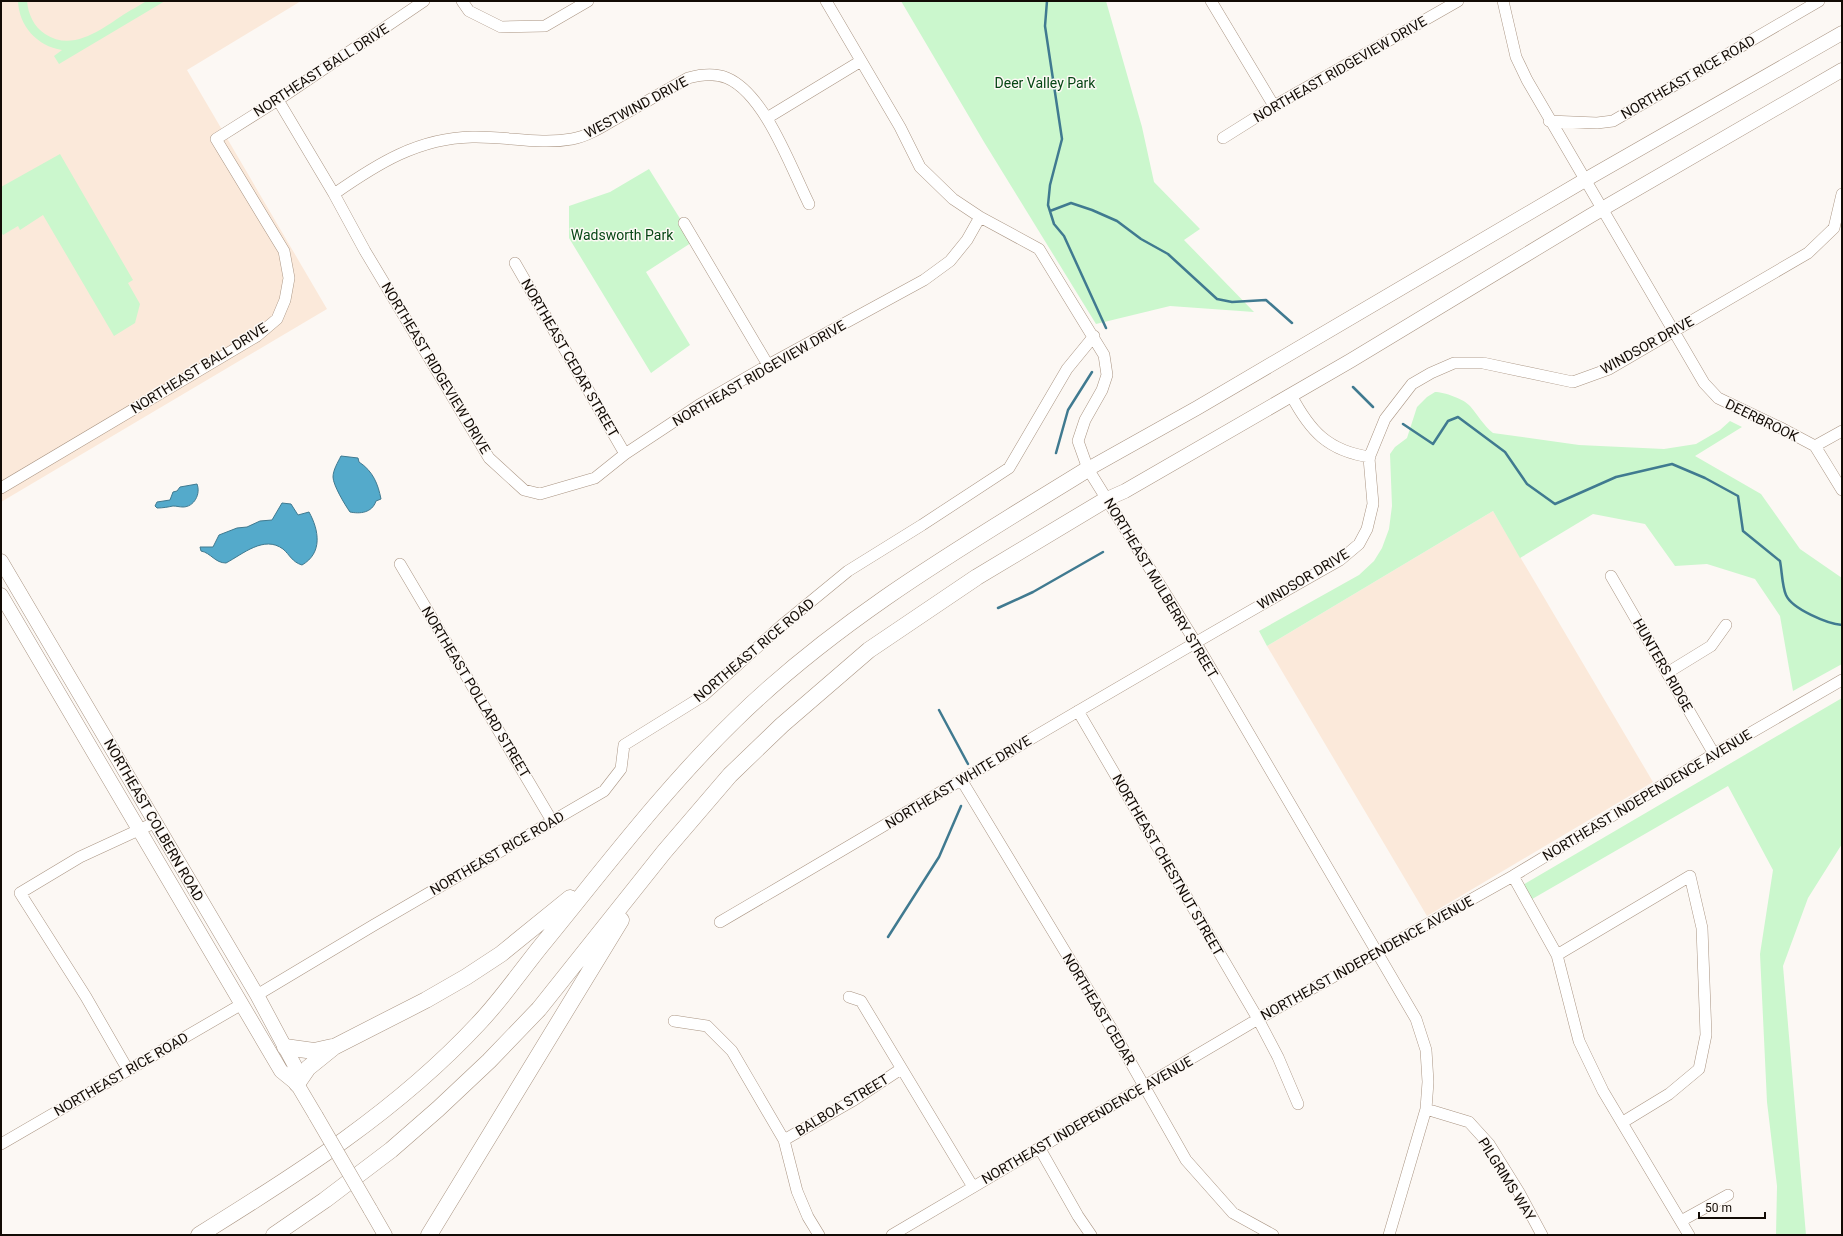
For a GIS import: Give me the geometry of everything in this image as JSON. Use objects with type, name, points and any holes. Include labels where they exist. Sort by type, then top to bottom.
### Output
[{"type":"highway","points":[[198,1235],[318,1160],[373,1120],[426,1075],[479,1024],[675,782],[736,719],[788,672],[843,628],[906,583],[1088,469]]},
{"type":"highway","points":[[274,1235],[325,1200],[391,1150],[438,1110],[490,1061],[539,1009],[664,852],[730,775],[782,725],[870,650],[977,577],[1107,499]]},
{"type":"highway","points":[[421,1235],[432,1230],[664,852]]},
{"type":"highway","points":[[297,1084],[308,1068],[334,1047],[426,1000],[501,954],[557,910],[608,863]]},
{"type":"highway","points":[[285,1047],[314,1051],[334,1047]]},
{"type":"main road","points":[[1088,469],[1197,408],[1585,180],[1842,33]]},
{"type":"main road","points":[[1107,499],[1125,491],[1350,362],[1602,209],[1842,70]]},
{"type":"main road","name":"NORTHEAST COLBERN ROAD","points":[[1,561],[156,822],[257,996],[295,1066],[297,1084]]},
{"type":"main road","name":"NORTHEAST COLBERN ROAD","points":[[1,595],[281,1071],[297,1084],[385,1235]]},
{"type":"main road","points":[[230,985],[240,991],[257,996]]},
{"type":"street","name":"NORTHEAST BALL DRIVE","points":[[1,488],[256,336],[277,319],[285,300],[289,278],[284,251],[216,138],[278,100],[424,1]]},
{"type":"street","points":[[462,1],[469,11],[501,27],[545,26],[588,1]]},
{"type":"street","name":"NORTHEAST MULBERRY STREET","points":[[826,1],[900,127],[920,167],[953,199],[980,217],[1039,249],[1094,336],[1104,355],[1107,375],[1102,390],[1085,420],[1078,441],[1088,469],[1196,643],[1416,1019],[1424,1044],[1428,1082],[1426,1109],[1389,1235]]},
{"type":"street","points":[[1211,1],[1274,106]]},
{"type":"street","name":"NORTHEAST RIDGEVIEW DRIVE","points":[[1223,138],[1274,106],[1458,1]]},
{"type":"street","name":"DEERBROOK","points":[[1504,1],[1516,57],[1527,80],[1549,121],[1704,383],[1718,398],[1784,429],[1815,446],[1842,490]]},
{"type":"street","name":"NORTHEAST RICE ROAD","points":[[1549,121],[1597,123],[1613,121],[1819,1]]},
{"type":"street","points":[[767,118],[861,60]]},
{"type":"street","name":"WESTWIND DRIVE","points":[[334,194],[358,177],[405,150],[437,140],[472,137],[549,141],[573,139],[597,130],[688,78],[698,75],[726,78],[738,84],[747,92],[767,118],[809,204]]},
{"type":"street","name":"NORTHEAST RIDGEVIEW DRIVE","points":[[278,100],[334,194],[365,251],[489,458],[524,490],[540,494],[595,478],[625,454],[699,406],[768,365],[924,280],[950,261],[967,240],[980,217]]},
{"type":"street","name":"WINDSOR DRIVE","points":[[1196,643],[1340,560],[1360,544],[1367,529],[1373,504],[1370,457],[1385,419],[1412,384],[1436,370],[1454,363],[1482,363],[1573,382],[1608,369],[1808,253],[1834,228],[1842,194]]},
{"type":"street","points":[[684,223],[768,365]]},
{"type":"street","name":"NORTHEAST CEDAR STREET","points":[[515,263],[625,454]]},
{"type":"street","name":"NORTHEAST RICE ROAD","points":[[257,996],[374,925],[604,790],[621,769],[624,745],[703,696],[781,626],[848,571],[921,526],[1009,468],[1067,369],[1094,336]]},
{"type":"street","points":[[1291,395],[1302,415],[1320,437],[1352,455],[1370,457]]},
{"type":"street","points":[[1815,446],[1842,431]]},
{"type":"street","name":"NORTHEAST POLLARD STREET","points":[[400,564],[552,821]]},
{"type":"street","name":"HUNTERS RIDGE","points":[[1611,576],[1714,754]]},
{"type":"street","points":[[1667,672],[1711,646],[1726,625]]},
{"type":"street","name":"NORTHEAST WHITE DRIVE","points":[[720,922],[1196,643]]},
{"type":"street","name":"NORTHEAST INDEPENDENCE AVENUE","points":[[892,1235],[1040,1149],[1145,1085],[1513,876],[1714,754],[1842,680]]},
{"type":"street","name":"NORTHEAST CHESTNUT STREET","points":[[1078,711],[1258,1020],[1278,1057],[1298,1104]]},
{"type":"street","name":"NORTHEAST CEDAR","points":[[962,781],[1145,1085],[1186,1160],[1234,1213],[1273,1235]]},
{"type":"street","points":[[128,1070],[86,997],[20,893],[80,857],[156,822]]},
{"type":"street","points":[[1513,876],[1557,955],[1579,1041],[1603,1091],[1623,1122],[1689,1235]]},
{"type":"street","points":[[1557,955],[1690,876],[1702,928],[1706,1035],[1699,1069],[1669,1094],[1623,1122]]},
{"type":"street","points":[[849,997],[861,1001],[973,1187]]},
{"type":"street","name":"NORTHEAST RICE ROAD","points":[[1,1144],[242,1004]]},
{"type":"street","points":[[674,1021],[707,1026],[732,1051],[784,1140],[797,1191],[808,1217],[819,1235]]},
{"type":"street","name":"BALBOA STREET","points":[[784,1140],[854,1100],[901,1069]]},
{"type":"street","name":"PILGRIMS WAY","points":[[1426,1109],[1469,1122],[1489,1144],[1520,1194],[1542,1235]]},
{"type":"street","points":[[1040,1149],[1078,1216],[1091,1235]]},
{"type":"street","points":[[1681,1221],[1728,1195]]},
{"type":"shaded area","points":[[1,1],[301,1],[187,70],[327,309],[1,502]]},
{"type":"shaded area","points":[[1493,511],[1653,782],[1427,916],[1267,646]]},
{"type":"green space","points":[[18,1],[27,1],[32,20],[41,31],[56,39],[68,41],[90,35],[147,1],[165,1],[59,64],[54,56],[62,50],[45,44],[31,33],[22,19]]},
{"type":"green space","name":"Deer Valley Park","points":[[901,1],[1106,1],[1142,127],[1154,182],[1200,229],[1184,240],[1254,312],[1170,306],[1096,324],[984,142]]},
{"type":"green space","points":[[60,154],[133,280],[128,283],[140,304],[135,323],[114,336],[43,215],[20,230],[18,226],[3,235],[1,232],[1,187]]},
{"type":"green space","name":"Wadsworth Park","points":[[649,169],[694,241],[646,272],[690,345],[651,373],[569,238],[569,206],[610,192]]},
{"type":"green space","points":[[1435,392],[1454,396],[1467,403],[1486,427],[1493,433],[1579,445],[1664,449],[1696,444],[1720,430],[1730,421],[1742,427],[1695,456],[1761,494],[1800,549],[1842,578],[1842,664],[1793,691],[1780,616],[1755,579],[1707,564],[1675,566],[1645,524],[1593,514],[1520,558],[1493,511],[1267,646],[1259,631],[1359,575],[1374,561],[1382,548],[1389,529],[1392,506],[1390,454],[1395,447],[1407,438],[1417,407],[1427,397]]},
{"type":"green space","points":[[1842,698],[1842,844],[1808,898],[1783,966],[1806,1235],[1776,1235],[1777,1186],[1767,1102],[1760,954],[1773,870],[1728,786],[1527,902],[1521,886]]},
{"type":"water","points":[[341,456],[358,458],[359,462],[368,469],[374,478],[381,499],[376,501],[372,508],[365,512],[350,512],[335,485],[333,474]]},
{"type":"water","points":[[197,484],[198,492],[196,499],[190,505],[183,507],[173,506],[159,508],[155,506],[157,502],[170,500],[173,492],[177,491],[180,487]]},
{"type":"water","points":[[282,503],[291,504],[298,515],[309,512],[315,526],[317,534],[316,548],[309,560],[302,565],[293,560],[283,549],[276,545],[268,544],[254,547],[226,563],[222,563],[201,551],[200,547],[213,547],[219,535],[237,528],[247,527],[260,521],[272,520]]},
{"type":"waterway","points":[[1047,1],[1045,26],[1062,139],[1050,185],[1048,205],[1054,224],[1064,236],[1106,328]]},
{"type":"waterway","points":[[1050,211],[1071,203],[1117,221],[1141,239],[1168,254],[1217,299],[1232,302],[1266,300],[1292,323]]},
{"type":"waterway","points":[[1056,453],[1068,410],[1092,372]]},
{"type":"waterway","points":[[1353,387],[1373,407]]},
{"type":"waterway","points":[[1403,424],[1433,444],[1448,421],[1458,417],[1505,452],[1527,484],[1555,504],[1616,477],[1672,464],[1705,478],[1738,496],[1743,531],[1780,561],[1786,595],[1790,600],[1811,615],[1828,622],[1842,625]]},
{"type":"waterway","points":[[998,608],[1033,592],[1103,552]]},
{"type":"waterway","points":[[939,710],[968,764]]},
{"type":"waterway","points":[[888,937],[939,857],[961,806]]}]
